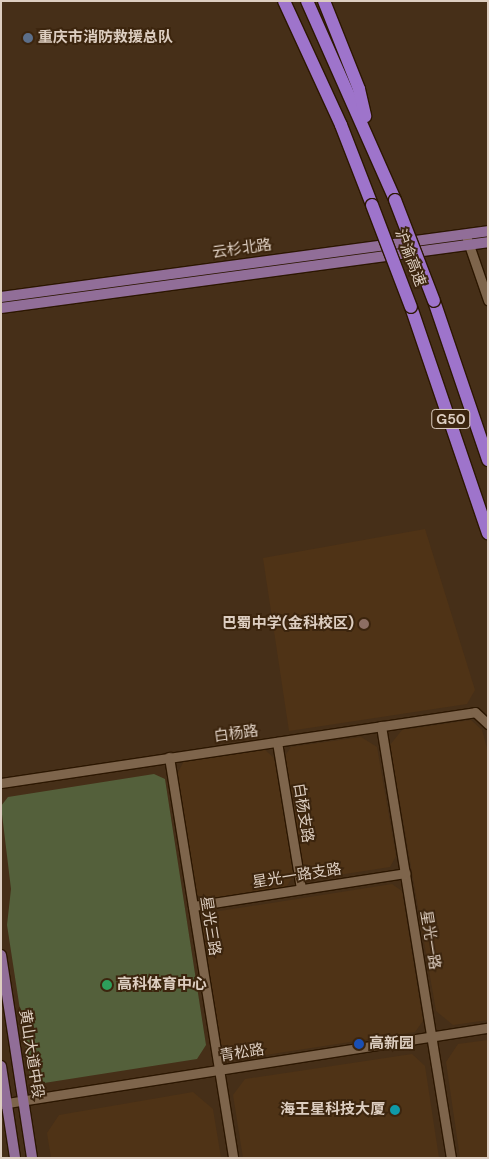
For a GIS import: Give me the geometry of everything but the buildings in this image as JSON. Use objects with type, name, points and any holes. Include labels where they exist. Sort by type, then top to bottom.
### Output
[{"type":"highway","name":"沪渝高速","points":[[284,1],[341,125],[372,205],[411,307],[488,533]]},
{"type":"highway","name":"沪渝高速","points":[[307,1],[372,142],[395,200],[434,301],[488,460]]},
{"type":"highway","points":[[324,1],[359,89],[372,142]]},
{"type":"main road","name":"云杉北路","points":[[1,297],[488,231]]},
{"type":"main road","name":"云杉北路","points":[[1,308],[488,242]]},
{"type":"main road","name":"黄山大道中段","points":[[1,955],[32,1158]]},
{"type":"main road","name":"黄山大道中段","points":[[1,1066],[4,1104],[14,1158]]},
{"type":"street","points":[[466,234],[488,300]]},
{"type":"street","name":"白杨路","points":[[1,783],[476,712],[488,724]]},
{"type":"street","name":"星光一路","points":[[381,726],[451,1158]]},
{"type":"street","name":"白杨支路","points":[[277,742],[301,889]]},
{"type":"street","name":"星光三路","points":[[170,757],[233,1158]]},
{"type":"street","name":"星光一路支路","points":[[193,906],[405,873]]},
{"type":"street","name":"青松路","points":[[4,1104],[488,1028]]},
{"type":"shaded area","name":"巴蜀中学(金科校区)","points":[[425,529],[475,690],[467,704],[289,731],[263,558]]},
{"type":"shaded area","points":[[471,720],[482,730],[488,752],[488,1020],[453,1025],[436,1011],[390,745],[402,730]]},
{"type":"shaded area","points":[[361,737],[377,747],[396,856],[390,867],[313,879],[304,873],[285,756],[291,747]]},
{"type":"shaded area","points":[[264,749],[274,758],[294,875],[285,889],[206,901],[196,894],[177,774],[184,761]]},
{"type":"shaded area","points":[[392,884],[402,891],[423,1021],[415,1032],[239,1059],[221,1044],[201,921],[207,913]]},
{"type":"shaded area","points":[[488,1040],[488,1158],[460,1158],[446,1062],[458,1044]]},
{"type":"shaded area","points":[[412,1054],[425,1066],[439,1158],[243,1158],[233,1095],[245,1079]]},
{"type":"shaded area","points":[[193,1092],[213,1109],[221,1158],[51,1158],[47,1133],[59,1115]]},
{"type":"green space","name":"高科体育中心","points":[[154,774],[165,779],[206,1045],[197,1059],[44,1083],[30,1075],[7,925],[11,889],[1,806],[8,797]]},
{"type":"place","name":"重庆市消防救援总队","points":[[28,38]]},
{"type":"place","name":"巴蜀中学(金科校区)","points":[[364,624]]},
{"type":"place","name":"高科体育中心","points":[[107,985]]},
{"type":"place","name":"高新园","points":[[359,1044]]},
{"type":"place","name":"海王星科技大厦","points":[[395,1110]]}]
